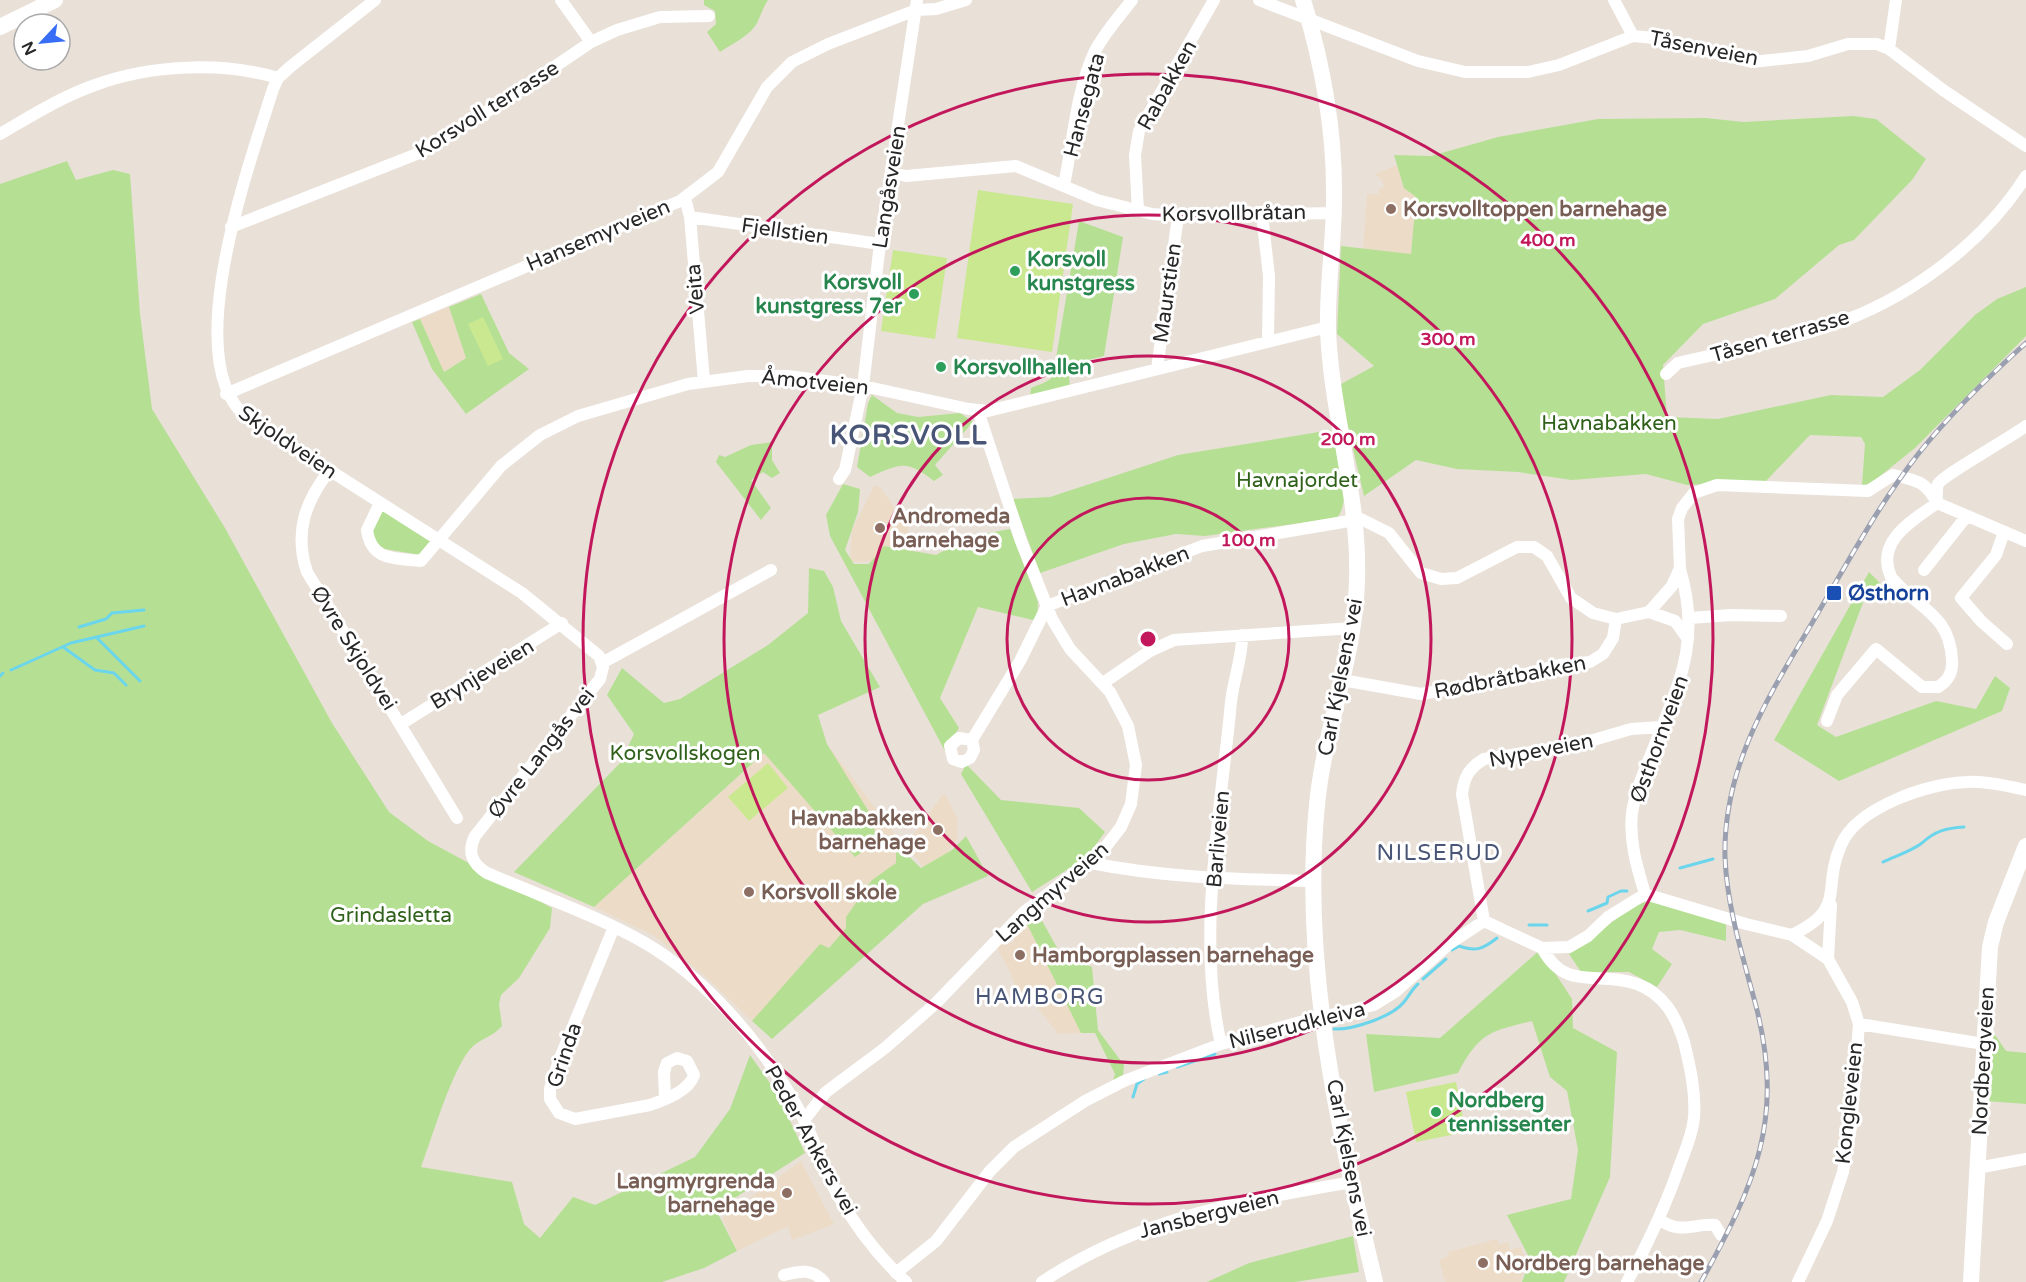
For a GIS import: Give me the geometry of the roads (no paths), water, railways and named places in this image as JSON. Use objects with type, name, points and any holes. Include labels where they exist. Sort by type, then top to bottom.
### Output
[{"type":"main road","points":[[0,27],[55,0]]},
{"type":"main road","name":"Carl Kjelsens vei","points":[[1303,0],[1330,116],[1334,213],[1328,327],[1354,519],[1358,569],[1353,628],[1320,777],[1315,829],[1314,881],[1324,1017],[1352,1182],[1375,1282]]},
{"type":"main road","name":"Nordbergveien","points":[[1971,1282],[1992,933],[2026,846]]},
{"type":"street","points":[[0,134],[46,107],[96,85],[124,77],[197,68],[247,72],[278,78],[375,0]]},
{"type":"street","points":[[561,0],[591,42]]},
{"type":"street","points":[[908,0],[916,5],[936,9],[966,0]]},
{"type":"street","name":"Hansegata","points":[[1064,184],[1082,96],[1094,54],[1108,30],[1132,0]]},
{"type":"street","name":"Rabakken","points":[[1138,211],[1135,155],[1139,131],[1214,0]]},
{"type":"street","name":"Tåsenveien","points":[[1259,0],[1418,61],[1465,72],[1528,72],[1559,65],[1634,36],[1654,38],[1752,62],[1808,56],[1848,44],[1877,44],[1889,49],[1955,99],[2026,146]]},
{"type":"street","points":[[1614,0],[1634,36]]},
{"type":"street","points":[[1889,49],[1896,0]]},
{"type":"street","name":"Langåsveien","points":[[838,479],[845,470],[863,386],[880,244],[916,5]]},
{"type":"street","name":"Hansemyrveien","points":[[226,394],[685,198],[718,172],[767,87],[792,62],[916,5]]},
{"type":"street","name":"Korsvoll terrasse","points":[[231,227],[422,152],[507,99],[591,42],[628,26],[660,17],[709,16]]},
{"type":"street","name":"Skjoldveien","points":[[278,78],[231,227],[224,264],[218,333],[226,394],[242,415],[522,593],[593,650],[602,663]]},
{"type":"street","name":"Korsvollbråtan","points":[[892,173],[906,176],[1016,166],[1108,204],[1138,211],[1178,216],[1334,213]]},
{"type":"street","name":"Tåsen terrasse","points":[[1666,374],[1678,363],[1820,328],[1880,304],[1921,281],[1954,255],[2003,207],[2026,176]]},
{"type":"street","name":"Veita","points":[[685,198],[690,217],[704,381]]},
{"type":"street","points":[[1262,215],[1269,276],[1268,340]]},
{"type":"street","name":"Maurstien","points":[[1157,369],[1178,216]]},
{"type":"street","name":"Fjellstien","points":[[690,217],[880,244]]},
{"type":"street","name":"Åmotveien","points":[[380,503],[367,530],[370,542],[379,555],[421,561],[501,466],[543,433],[587,414],[704,381],[767,375],[863,386],[978,411],[1014,406],[1268,340],[1328,327]]},
{"type":"street","name":"Langmyrveien","points":[[804,1120],[826,1092],[885,1048],[935,1004],[1024,912],[1053,888],[1091,863],[1108,846],[1121,827],[1131,804],[1136,778],[1135,754],[1128,726],[1117,701],[1063,640],[1017,529],[978,411]]},
{"type":"street","points":[[1827,720],[1837,695],[1876,649],[1922,687],[1938,687],[1948,678],[1953,667],[1952,651],[1944,627],[1922,603],[1896,582],[1888,569],[1887,559],[1891,543],[1901,529],[1936,503],[1938,484],[1947,474],[1997,447],[2026,426]]},
{"type":"street","name":"Øvre Skjoldvei","points":[[329,471],[310,500],[301,525],[304,563],[312,581],[457,818]]},
{"type":"street","points":[[1648,612],[1672,586],[1680,568],[1678,519],[1686,499],[1702,488],[1717,485],[1868,491],[1893,475],[1912,479],[1929,488],[1936,503],[2026,541]]},
{"type":"street","points":[[1924,570],[1966,517]]},
{"type":"street","name":"Havnabakken","points":[[972,740],[1020,661],[1047,606],[1202,546],[1354,519],[1366,520],[1389,533],[1421,573],[1441,579],[1457,578],[1516,547],[1534,547],[1547,556],[1571,598],[1593,613],[1616,619]]},
{"type":"street","points":[[2004,532],[1996,555],[1960,598],[2007,644]]},
{"type":"street","name":"Østhornveien","points":[[1645,894],[1634,857],[1632,813],[1642,776],[1685,666],[1690,618],[1680,568]]},
{"type":"street","name":"Øvre Langås vei","points":[[471,854],[475,836],[600,679],[602,663],[771,570]]},
{"type":"street","points":[[1616,619],[1648,612],[1675,621],[1688,640]]},
{"type":"street","points":[[1690,618],[1731,615],[1781,616]]},
{"type":"street","name":"Rødbråtbakken","points":[[1342,680],[1420,694],[1511,678],[1559,665],[1590,662],[1603,654],[1613,638],[1616,619]]},
{"type":"street","name":"Brynjeveien","points":[[401,724],[562,623]]},
{"type":"street","points":[[1103,683],[1163,644],[1190,637],[1353,628]]},
{"type":"street","name":"Barliveien","points":[[1221,1044],[1210,957],[1214,879],[1232,698],[1242,635]]},
{"type":"street","name":"Nypeveien","points":[[1484,921],[1462,794],[1463,780],[1472,766],[1484,759],[1573,746],[1631,729],[1661,728]]},
{"type":"street","points":[[1828,959],[1833,872],[1842,842],[1856,827],[1875,812],[1906,795],[1936,786],[1967,782],[2026,790]]},
{"type":"street","name":"Peder Ankers vei","points":[[471,854],[474,862],[487,873],[614,927],[662,954],[718,1002],[748,1033],[804,1120],[837,1193],[872,1245],[906,1282]]},
{"type":"street","points":[[1091,863],[1131,871],[1214,879],[1314,881]]},
{"type":"street","points":[[1484,921],[1542,948],[1555,950],[1578,943],[1608,917],[1645,894],[1792,935],[1813,925],[1824,915],[1831,901]]},
{"type":"street","name":"Nilserudkleiva","points":[[896,1273],[936,1241],[990,1171],[1014,1147],[1085,1101],[1124,1081],[1221,1044],[1364,1009],[1384,1000],[1449,944],[1484,921]]},
{"type":"street","name":"Grinda","points":[[614,927],[558,1063],[550,1089],[550,1098],[556,1109],[564,1116],[581,1119],[650,1105],[665,1099]]},
{"type":"street","name":"Kongleveien","points":[[1792,935],[1828,959],[1851,1002],[1859,1024],[1851,1126],[1843,1172],[1827,1221],[1798,1282]]},
{"type":"street","points":[[1542,948],[1550,964],[1561,972],[1573,977],[1635,984],[1664,1001],[1674,1014],[1689,1060],[1694,1116],[1689,1143],[1660,1220],[1627,1282]]},
{"type":"street","points":[[1859,1024],[1984,1044]]},
{"type":"street","points":[[1977,1168],[2026,1159]]},
{"type":"street","name":"Jansbergveien","points":[[1042,1282],[1101,1248],[1143,1229],[1232,1204],[1352,1182]]},
{"type":"street","points":[[1660,1220],[1667,1225],[1688,1229],[1711,1224],[1717,1227],[1721,1234]]},
{"type":"street","points":[[784,1275],[802,1270],[816,1274],[824,1282]]},
{"type":"waterway","points":[[79,627],[106,619],[112,613],[144,610]]},
{"type":"waterway","points":[[11,670],[71,643],[144,626]]},
{"type":"waterway","points":[[97,638],[140,681]]},
{"type":"waterway","points":[[63,647],[95,670],[114,673],[126,685]]},
{"type":"waterway","points":[[0,676],[3,673]]},
{"type":"waterway","points":[[1883,862],[1913,849],[1936,833],[1946,829],[1964,827]]},
{"type":"waterway","points":[[1680,868],[1713,859]]},
{"type":"waterway","points":[[1588,911],[1607,903],[1608,897],[1621,891],[1627,891]]},
{"type":"waterway","points":[[1529,925],[1547,925]]},
{"type":"waterway","points":[[1452,950],[1459,946],[1470,949],[1479,948],[1497,938]]},
{"type":"waterway","points":[[1423,979],[1446,959]]},
{"type":"waterway","points":[[1334,1029],[1361,1025],[1391,1013],[1404,1002],[1418,984]]},
{"type":"waterway","points":[[1177,1067],[1215,1054]]},
{"type":"waterway","points":[[1159,1074],[1167,1072]]},
{"type":"waterway","points":[[1133,1097],[1137,1084],[1144,1079]]},
{"type":"railway","points":[[1701,1282],[1750,1182],[1760,1150],[1766,1118],[1767,1083],[1764,1047],[1756,1006],[1732,914],[1726,876],[1726,823],[1741,761],[1752,732],[1782,674],[1864,534],[1904,472],[1944,424],[2026,343]]},
{"type":"place","name":"Korsvolltoppen barnehage","points":[[1391,209]]},
{"type":"place","name":"Korsvoll kunstgress","points":[[1015,271]]},
{"type":"place","name":"Korsvoll kunstgress 7er","points":[[914,294]]},
{"type":"place","name":"Korsvollhallen","points":[[941,367]]},
{"type":"place","name":"Andromeda barnehage","points":[[880,528]]},
{"type":"place","name":"Østhorn","points":[[1834,593]]},
{"type":"place","name":"Havnabakken barnehage","points":[[938,830]]},
{"type":"place","name":"Korsvoll skole","points":[[749,892]]},
{"type":"place","name":"Hamborgplassen barnehage","points":[[1020,955]]},
{"type":"place","name":"Nordberg tennissenter","points":[[1436,1112]]},
{"type":"place","name":"Langmyrgrenda barnehage","points":[[787,1193]]},
{"type":"place","name":"Nordberg barnehage","points":[[1483,1263]]},
{"type":"district","name":"KORSVOLL","points":[[909,435]]},
{"type":"district","name":"NILSERUD","points":[[1439,852]]},
{"type":"district","name":"HAMBORG","points":[[1040,996]]},
{"type":"park label","name":"Havnajordet","points":[[1297,480]]},
{"type":"park label","name":"Korsvollskogen","points":[[685,753]]},
{"type":"park label","name":"Grindasletta","points":[[391,915]]}]
